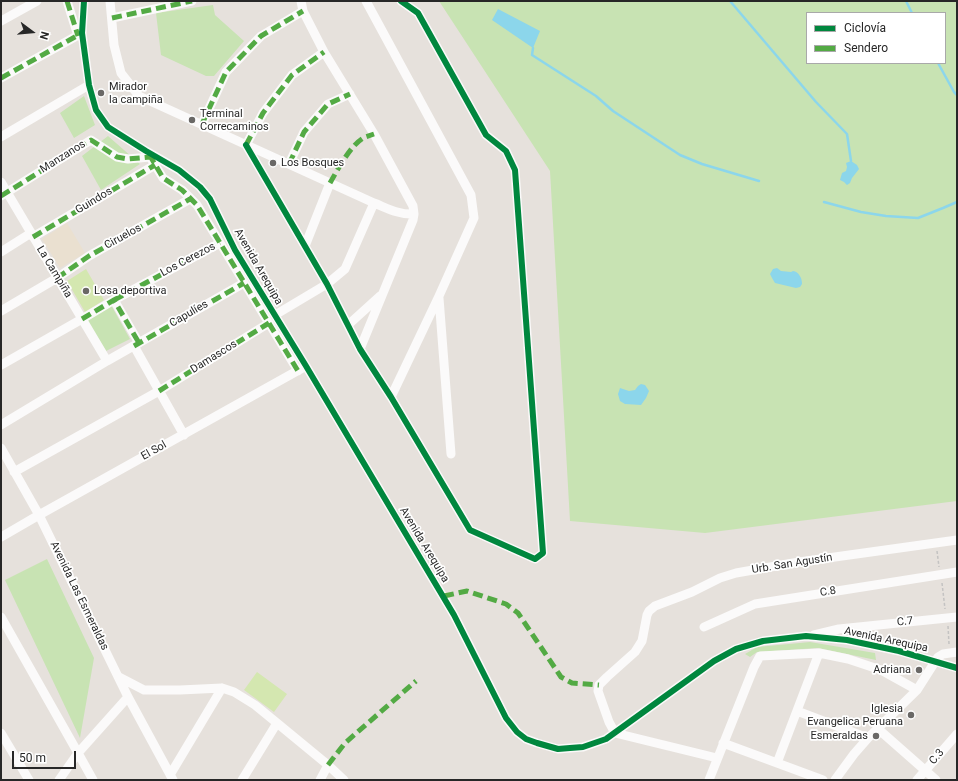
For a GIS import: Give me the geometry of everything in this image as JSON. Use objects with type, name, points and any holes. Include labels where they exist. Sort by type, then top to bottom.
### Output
[{"type":"street","points":[[1,21],[37,1]]},
{"type":"street","points":[[1,78],[80,34],[68,1]]},
{"type":"street","name":"Avenida Arequipa","points":[[84,1],[80,34],[89,85],[96,110],[108,127],[151,158],[179,170],[200,187],[210,199],[235,250],[275,315],[302,368],[454,615],[506,718],[517,732],[526,739],[558,749],[583,747],[606,739],[714,661],[736,649],[763,641],[806,636],[847,640],[935,661],[957,668]]},
{"type":"street","points":[[110,1],[114,45],[121,73],[139,96],[374,203],[398,213],[407,215],[414,214]]},
{"type":"street","points":[[112,18],[192,1]]},
{"type":"street","points":[[301,1],[303,11],[324,52],[374,134],[413,206],[413,220],[360,349]]},
{"type":"street","points":[[366,1],[471,195],[474,218],[391,397]]},
{"type":"street","points":[[246,144],[327,284],[360,349],[391,397],[470,530],[535,559],[543,554],[515,170],[506,151],[486,135],[418,13],[401,1]]},
{"type":"street","points":[[202,124],[226,72],[261,36],[303,11]]},
{"type":"street","points":[[246,144],[263,113],[292,76],[324,52]]},
{"type":"street","points":[[1,137],[89,85]]},
{"type":"street","points":[[289,164],[304,132],[328,104],[350,94]]},
{"type":"street","name":"Manzanos","points":[[4,194],[91,140],[117,157],[128,159],[151,158]]},
{"type":"street","points":[[151,158],[163,178],[182,190],[196,206],[220,242],[269,323],[302,368]]},
{"type":"street","name":"Guindos","points":[[1,252],[32,235],[151,158]]},
{"type":"street","name":"La Campiña","points":[[1,182],[4,194],[32,235],[107,361]]},
{"type":"street","points":[[305,246],[330,183]]},
{"type":"street","name":"Ciruelos","points":[[1,311],[58,278],[89,256],[190,199]]},
{"type":"street","points":[[275,315],[327,284],[345,269],[374,203]]},
{"type":"street","name":"Los Cerezos","points":[[1,366],[114,300],[220,242]]},
{"type":"street","name":"Capulíes","points":[[1,425],[107,361],[244,283]]},
{"type":"street","points":[[348,325],[383,294]]},
{"type":"street","points":[[439,296],[452,454]]},
{"type":"street","points":[[114,300],[159,391],[184,435]]},
{"type":"street","name":"Damascos","points":[[14,472],[159,391],[269,323]]},
{"type":"street","name":"El Sol","points":[[1,537],[302,368]]},
{"type":"street","name":"Avenida Las Esmeraldas","points":[[1,448],[39,515],[128,697]]},
{"type":"street","name":"Urb. San Agustín","points":[[615,733],[609,722],[598,691],[599,686],[635,652],[642,641],[647,615],[654,606],[692,592],[720,578],[736,573],[799,562],[957,540]]},
{"type":"street","name":"C.8","points":[[704,627],[755,604],[957,572]]},
{"type":"street","points":[[1,617],[92,780]]},
{"type":"street","name":"C.7","points":[[806,636],[839,629],[957,617]]},
{"type":"street","points":[[835,780],[854,754],[877,728],[917,690],[938,657],[942,654],[954,652]]},
{"type":"street","points":[[709,780],[754,666],[760,656],[819,653],[848,659],[881,670],[917,690]]},
{"type":"street","points":[[777,763],[819,653]]},
{"type":"street","points":[[118,677],[144,690],[222,688],[234,692],[255,705],[344,780]]},
{"type":"street","points":[[171,778],[222,688]]},
{"type":"street","points":[[59,780],[78,753],[128,697],[171,778]]},
{"type":"street","points":[[797,712],[868,738]]},
{"type":"street","points":[[242,780],[277,723]]},
{"type":"street","points":[[877,728],[936,780]]},
{"type":"street","points":[[1,733],[29,780]]},
{"type":"street","points":[[615,733],[718,758]]},
{"type":"street","name":"C.3","points":[[917,780],[957,734]]},
{"type":"street","points":[[723,743],[823,780]]},
{"type":"street","points":[[320,780],[328,765]]},
{"type":"path","points":[[936,543],[947,618],[954,652]]},
{"type":"shaded area","points":[[67,223],[85,253],[60,268],[42,239]]},
{"type":"green space","points":[[439,1],[957,1],[957,501],[705,533],[570,521],[550,171]]},
{"type":"green space","points":[[213,5],[215,15],[244,41],[214,76],[206,76],[161,55],[156,13]]},
{"type":"green space","points":[[84,96],[95,125],[74,138],[60,113]]},
{"type":"green space","points":[[108,136],[140,164],[101,190],[82,156]]},
{"type":"green space","name":"Losa deportiva","points":[[86,269],[104,300],[85,312],[67,281]]},
{"type":"green space","points":[[111,305],[130,339],[106,351],[86,319]]},
{"type":"green space","points":[[47,559],[94,658],[80,738],[5,580]]},
{"type":"green space","points":[[810,642],[875,653],[876,660],[818,648],[757,652],[750,657],[745,654],[757,647]]},
{"type":"green space","points":[[257,672],[287,694],[274,712],[244,690]]},
{"type":"water","points":[[498,9],[540,31],[533,48],[492,20]]},
{"type":"water","points":[[851,161],[857,165],[859,169],[847,185],[840,180],[842,173],[846,171],[846,163]]},
{"type":"water","points":[[777,268],[781,271],[793,271],[797,273],[800,276],[802,284],[800,287],[796,288],[775,283],[770,274],[773,269]]},
{"type":"water","points":[[641,384],[645,385],[649,391],[641,405],[625,404],[620,401],[618,394],[620,388],[629,391],[635,390]]},
{"type":"waterway","points":[[730,1],[816,102],[847,134],[851,161]]},
{"type":"waterway","points":[[906,1],[912,12]]},
{"type":"waterway","points":[[533,48],[532,55],[596,96],[613,111],[680,155],[702,164],[759,181]]},
{"type":"waterway","points":[[939,64],[957,95]]},
{"type":"waterway","points":[[824,202],[861,212],[886,216],[918,218],[957,202]]},
{"type":"marked path","points":[[67,1],[78,36]]},
{"type":"marked path","points":[[112,18],[192,1]]},
{"type":"marked path","points":[[202,124],[226,72],[261,36],[303,11]]},
{"type":"marked path","points":[[1,78],[82,33]]},
{"type":"marked path","points":[[246,145],[263,113],[292,75],[324,52]]},
{"type":"marked path","points":[[289,164],[304,132],[328,104],[350,94]]},
{"type":"marked path","points":[[330,183],[345,157],[355,145],[365,137],[374,134]]},
{"type":"marked path","points":[[1,196],[91,140],[117,157],[128,159],[150,157]]},
{"type":"marked path","points":[[149,154],[163,178],[182,190],[197,205],[298,371]]},
{"type":"marked path","points":[[33,237],[155,165]]},
{"type":"marked path","points":[[57,278],[89,256],[190,199]]},
{"type":"marked path","points":[[114,300],[220,243]]},
{"type":"marked path","points":[[134,346],[244,283]]},
{"type":"marked path","points":[[82,319],[114,300],[139,343]]},
{"type":"marked path","points":[[159,391],[269,323]]},
{"type":"marked path","points":[[444,596],[467,591],[506,604],[518,613],[561,677],[572,683],[599,685]]},
{"type":"marked path","points":[[328,765],[345,743],[416,681]]},
{"type":"cycle path","points":[[84,1],[82,33],[89,85],[96,110],[108,127],[179,170],[200,187],[210,199],[235,250],[306,366],[454,615],[506,718],[517,732],[526,739],[558,749],[583,747],[606,739],[714,661],[736,649],[763,641],[806,636],[847,640],[899,651],[957,668]]},
{"type":"cycle path","points":[[246,145],[327,284],[360,349],[391,397],[470,530],[535,559],[543,553],[515,170],[506,151],[486,135],[418,13],[401,1]]},
{"type":"place","name":"Mirador la campiña","points":[[101,93]]},
{"type":"place","name":"Terminal Correcaminos","points":[[192,120]]},
{"type":"place","name":"Los Bosques","points":[[273,163]]},
{"type":"place","name":"Losa deportiva","points":[[86,291]]},
{"type":"place","name":"Adriana","points":[[919,670]]},
{"type":"place","name":"Iglesia Evangelica Peruana","points":[[911,715]]},
{"type":"place","name":"Esmeraldas","points":[[876,736]]}]
